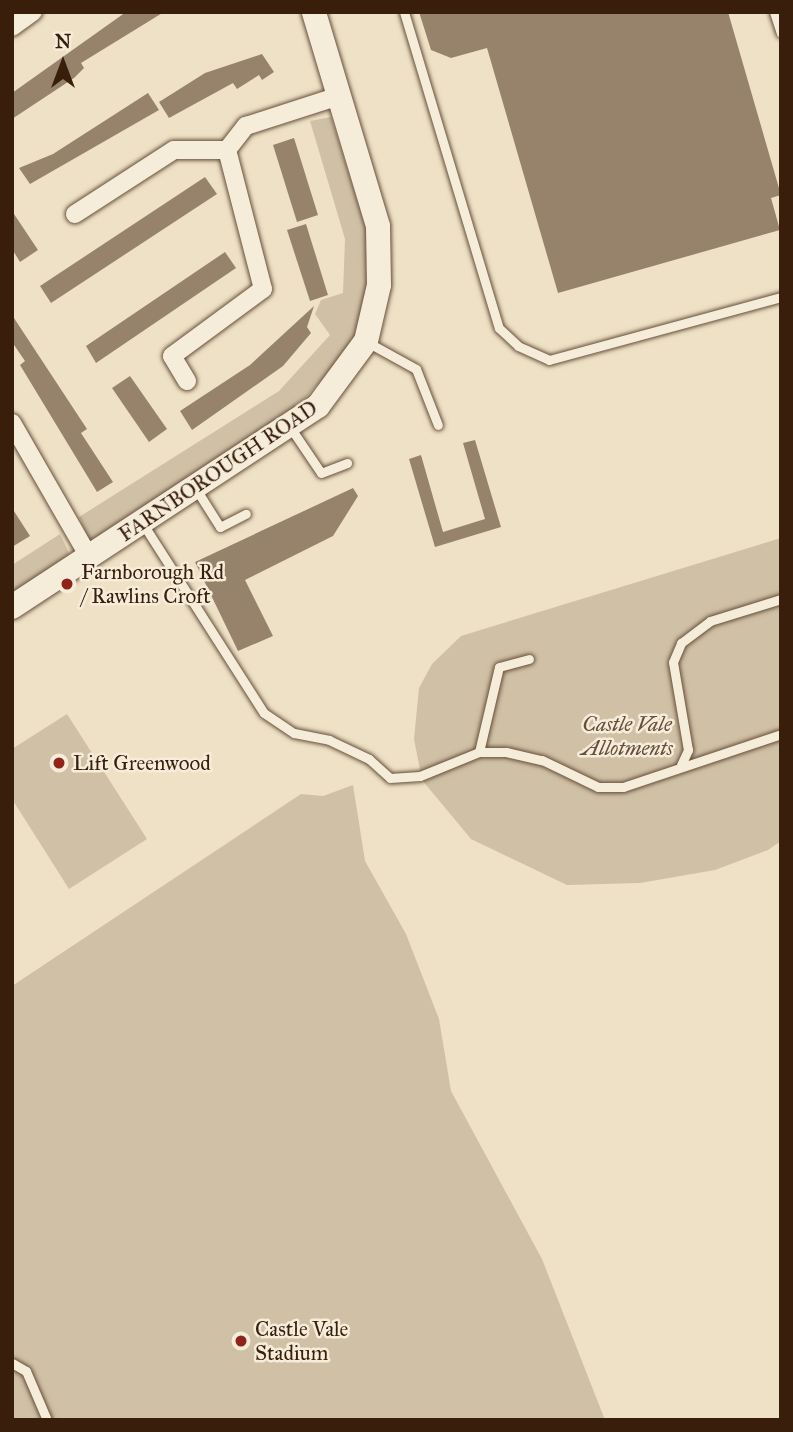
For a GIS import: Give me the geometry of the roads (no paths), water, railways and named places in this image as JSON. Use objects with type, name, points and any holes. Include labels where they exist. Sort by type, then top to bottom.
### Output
[{"type":"street","points":[[12,27],[33,12]]},
{"type":"street","name":"FARNBOROUGH ROAD","points":[[12,607],[289,425],[344,379],[366,341],[382,254],[314,12]]},
{"type":"street","points":[[227,150],[246,126],[339,96]]},
{"type":"street","points":[[75,214],[174,150],[227,150]]},
{"type":"street","points":[[187,381],[172,356],[263,289],[227,150]]},
{"type":"street","points":[[12,423],[89,557]]},
{"type":"lane","points":[[404,12],[499,328],[518,346],[549,360],[781,297]]},
{"type":"lane","points":[[774,12],[781,33]]},
{"type":"lane","points":[[366,341],[416,369],[438,425]]},
{"type":"lane","points":[[289,425],[321,473],[347,463]]},
{"type":"lane","points":[[195,488],[220,527],[246,513]]},
{"type":"lane","points":[[142,523],[279,726],[336,743],[390,778],[420,776],[479,752],[542,760],[598,787],[647,783],[681,765],[781,734]]},
{"type":"lane","points":[[681,765],[688,750],[673,662],[681,643],[710,621],[781,598]]},
{"type":"lane","points":[[479,752],[499,667],[529,659]]},
{"type":"lane","points":[[12,1363],[26,1371],[47,1420]]},
{"type":"place","name":"Farnborough Rd / Rawlins Croft","points":[[67,584]]},
{"type":"place","name":"Lift Greenwood","points":[[59,763]]},
{"type":"place","name":"Castle Vale Stadium","points":[[241,1341]]},
{"type":"park label","name":"Castle Vale Allotments","points":[[627,736]]}]
